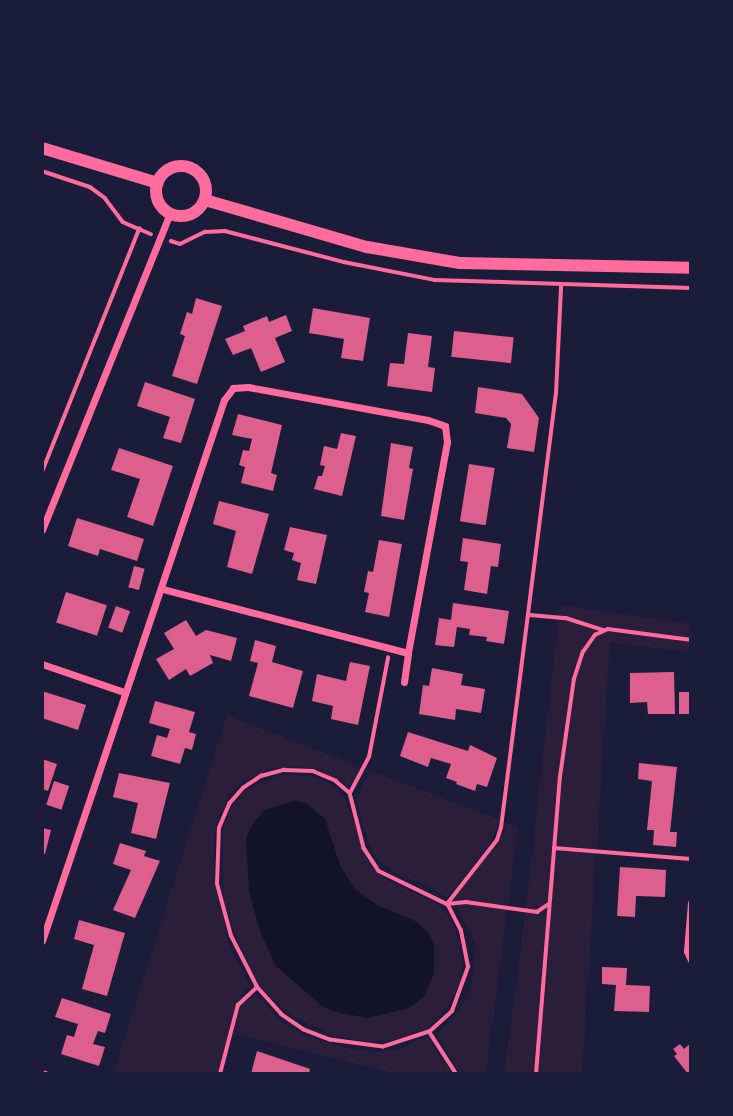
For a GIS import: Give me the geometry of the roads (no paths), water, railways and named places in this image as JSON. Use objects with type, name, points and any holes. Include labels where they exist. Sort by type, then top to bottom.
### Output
[{"type":"street","points":[[42,148],[158,183]]},
{"type":"street","points":[[190,168],[204,181],[205,200],[190,214],[170,214],[158,201],[158,183],[170,169],[190,168]]},
{"type":"street","points":[[205,200],[367,247],[460,263],[691,268]]},
{"type":"street","points":[[42,530],[170,214]]},
{"type":"street","points":[[42,941],[124,692],[163,589],[224,400],[233,388],[248,387],[428,420],[445,426],[447,442],[404,682]]},
{"type":"street","points":[[163,589],[408,653]]},
{"type":"street","points":[[42,664],[124,692]]},
{"type":"street","points":[[691,903],[687,951],[691,960]]}]
